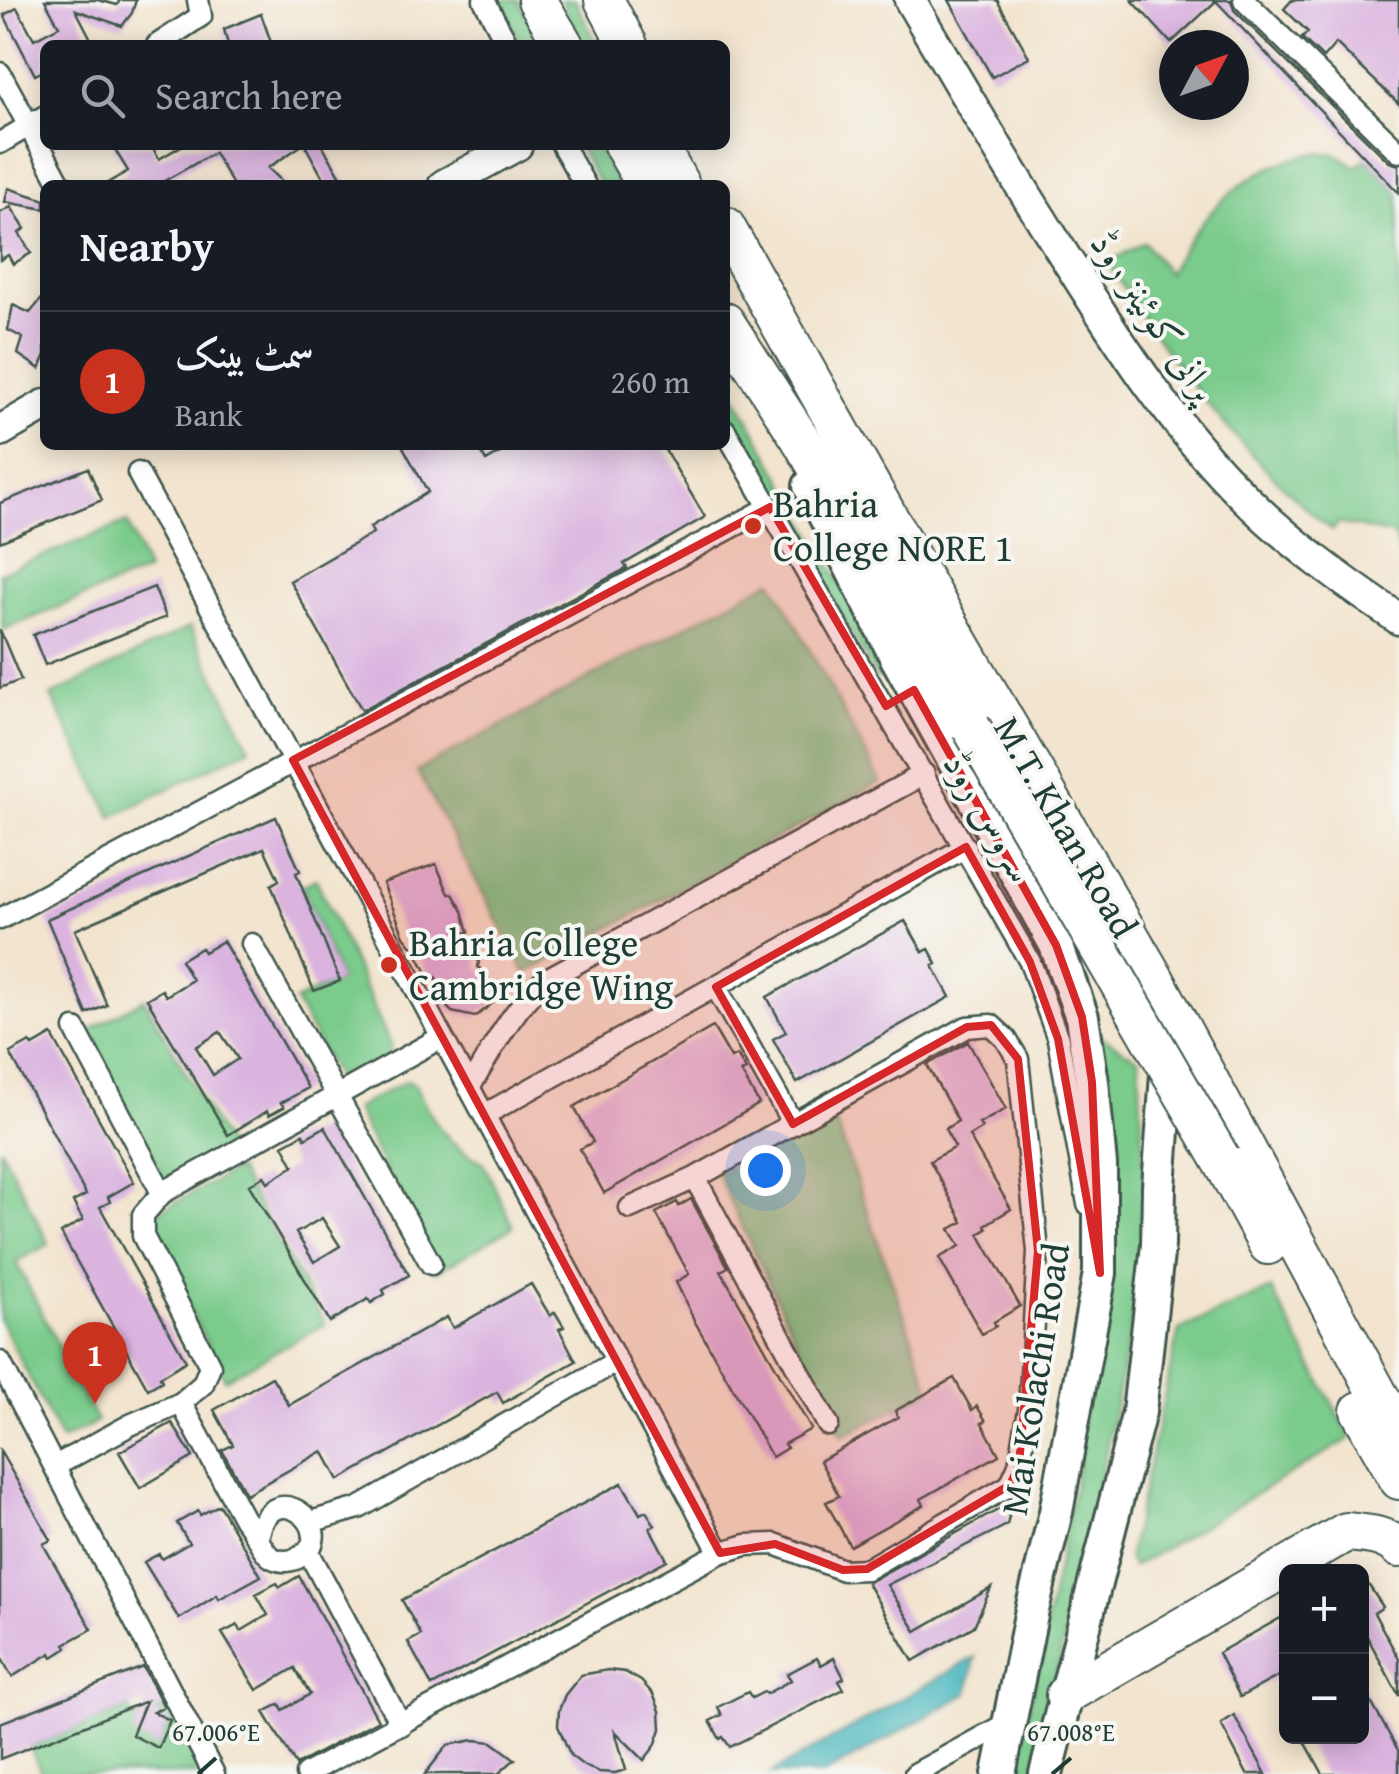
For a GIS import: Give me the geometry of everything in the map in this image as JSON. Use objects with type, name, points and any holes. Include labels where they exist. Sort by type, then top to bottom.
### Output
[{"type":"highway","points":[[537,0],[561,40]]},
{"type":"highway","points":[[552,0],[571,40]]},
{"type":"highway","points":[[582,0],[602,40]]},
{"type":"highway","points":[[604,0],[625,40]]},
{"type":"highway","points":[[627,150],[643,180]]},
{"type":"highway","points":[[661,150],[677,180]]},
{"type":"highway","points":[[685,150],[700,180]]},
{"type":"highway","name":"M.T. Khan Road","points":[[730,235],[1154,978],[1399,1433]]},
{"type":"highway","points":[[730,253],[763,296]]},
{"type":"highway","name":"M.T. Khan Road","points":[[730,331],[800,438],[971,727],[1221,1159],[1399,1480]]},
{"type":"highway","points":[[1066,1695],[1346,1532],[1372,1534],[1391,1540],[1399,1548]]},
{"type":"main road","name":"Mai Kolachi Road","points":[[744,355],[900,698],[1056,945],[1082,1017],[1100,1165],[1100,1273],[1056,1512],[999,1774]]},
{"type":"main road","points":[[1046,1774],[1138,1412],[1151,1325],[1170,1031],[1154,978]]},
{"type":"street","points":[[165,40],[201,16],[198,0]]},
{"type":"street","points":[[484,0],[505,40]]},
{"type":"street","name":"پرانی کوئینز روڈ","points":[[910,0],[1022,189],[1142,378],[1172,416],[1242,496],[1310,557],[1399,619]]},
{"type":"street","points":[[1244,0],[1399,152]]},
{"type":"street","points":[[0,73],[37,121],[0,144]]},
{"type":"street","points":[[48,150],[59,180]]},
{"type":"street","points":[[453,180],[508,150]]},
{"type":"street","points":[[565,150],[582,180]]},
{"type":"street","points":[[0,431],[40,408]]},
{"type":"street","name":"سروس روڈ","points":[[730,439],[770,507],[900,698],[924,774],[1030,962],[1058,1039],[1100,1273]]},
{"type":"street","points":[[138,473],[720,1553]]},
{"type":"street","points":[[0,920],[770,507]]},
{"type":"street","points":[[470,1088],[519,1007],[545,980],[924,774]]},
{"type":"street","points":[[484,1115],[966,847]]},
{"type":"street","points":[[252,944],[432,1264]]},
{"type":"street","points":[[716,987],[793,1124]]},
{"type":"street","points":[[306,1774],[720,1553],[746,1545],[775,1544],[843,1570],[867,1569],[1010,1485],[1019,1466],[1029,1410],[1038,1250],[1018,1059],[992,1025],[966,1027],[695,1178],[630,1208]]},
{"type":"street","points":[[75,1029],[162,1194]]},
{"type":"street","points":[[55,1466],[181,1402],[204,1384],[210,1366],[143,1236],[144,1215],[162,1194],[442,1037]]},
{"type":"street","points":[[695,1178],[828,1425]]},
{"type":"street","points":[[310,1522],[358,1508],[617,1361]]},
{"type":"street","points":[[0,1362],[214,1774]]},
{"type":"street","points":[[181,1402],[244,1520],[258,1534],[262,1548],[271,1558],[284,1562],[298,1559],[308,1551],[313,1537],[310,1522],[292,1507],[269,1513],[258,1534]]},
{"type":"street","points":[[308,1551],[401,1725]]},
{"type":"street","points":[[915,1774],[1011,1721]]},
{"type":"highlighted area","points":[[770,507],[886,706],[914,690],[1056,945],[1082,1017],[1092,1082],[1100,1273],[1058,1039],[1030,962],[966,847],[716,987],[793,1124],[967,1027],[991,1025],[1018,1059],[1038,1251],[1019,1465],[1010,1485],[867,1569],[843,1570],[775,1544],[720,1553],[293,760]]},
{"type":"green space","points":[[497,0],[518,0],[539,40],[519,40]]},
{"type":"green space","points":[[561,0],[575,0],[595,40],[581,40]]},
{"type":"green space","points":[[580,150],[600,150],[616,180],[597,180]]},
{"type":"green space","points":[[1317,153],[1336,154],[1357,167],[1366,159],[1399,193],[1399,554],[1394,535],[1338,523],[1332,531],[1267,471],[1182,372],[1108,263],[1144,242],[1168,273],[1212,211],[1247,180],[1291,159]]},
{"type":"green space","points":[[730,386],[891,674],[877,678],[730,418]]},
{"type":"green space","points":[[127,522],[147,571],[3,630],[0,573]]},
{"type":"green space","points":[[772,580],[881,782],[526,973],[417,771]]},
{"type":"green space","points":[[190,627],[250,748],[112,817],[51,696]]},
{"type":"green space","points":[[316,879],[391,1046],[388,1057],[341,1086],[295,1001],[340,980],[302,886]]},
{"type":"green space","points":[[144,999],[230,1151],[165,1181],[85,1033]]},
{"type":"green space","points":[[1098,1035],[1139,1059],[1145,1200],[1140,1282],[1098,1491],[1033,1774],[1016,1774],[1078,1467]]},
{"type":"green space","points":[[406,1081],[415,1085],[434,1121],[450,1140],[483,1162],[513,1227],[436,1272],[355,1109]]},
{"type":"green space","points":[[832,1112],[931,1391],[842,1436],[717,1174]]},
{"type":"green space","points":[[0,1147],[49,1244],[16,1262],[97,1422],[61,1440],[0,1320]]},
{"type":"green space","points":[[237,1169],[325,1324],[225,1379],[151,1233],[152,1219],[158,1212]]},
{"type":"green space","points":[[1271,1289],[1351,1438],[1133,1567],[1128,1558],[1179,1330]]},
{"type":"green space","points":[[172,1703],[201,1774],[42,1774],[30,1747],[129,1708],[158,1747],[170,1720],[153,1712]]},
{"type":"water","points":[[975,1657],[968,1693],[825,1774],[770,1774]]},
{"type":"building","points":[[45,0],[98,0],[117,5],[120,0],[136,0],[122,26],[76,10],[91,40],[40,40],[40,72],[35,75],[4,15],[17,8],[34,39],[59,26]]},
{"type":"building","points":[[949,0],[997,0],[1029,57],[992,77]]},
{"type":"building","points":[[1132,0],[1231,0],[1234,10],[1389,162],[1399,165],[1399,193],[1249,36],[1249,30],[1244,30],[1216,1],[1185,30],[1159,30]]},
{"type":"building","points":[[1292,0],[1399,0],[1399,104],[1336,43],[1323,58],[1302,38],[1308,32],[1284,9]]},
{"type":"building","points":[[261,14],[270,40],[227,40],[224,29]]},
{"type":"building","points":[[115,150],[154,150],[159,159],[174,150],[295,150],[268,168],[281,180],[230,180],[214,153],[166,180],[113,180],[128,171]]},
{"type":"building","points":[[308,150],[325,150],[343,180],[324,180]]},
{"type":"building","points":[[8,188],[40,198],[40,208],[5,202]]},
{"type":"building","points":[[11,207],[25,229],[19,233],[31,253],[13,264],[8,255],[0,260],[0,213]]},
{"type":"building","points":[[40,301],[40,369],[18,354],[23,338],[8,330],[13,305],[30,313]]},
{"type":"building","points":[[405,450],[480,450],[486,461],[505,450],[665,450],[705,517],[624,564],[627,568],[362,710],[290,581],[373,533],[370,527],[428,492]]},
{"type":"building","points":[[88,468],[102,500],[0,542],[0,503]]},
{"type":"building","points":[[154,587],[166,617],[45,665],[33,635]]},
{"type":"building","points":[[0,630],[21,680],[0,688]]},
{"type":"building","points":[[276,817],[340,981],[314,991],[271,885],[279,880],[264,848],[75,930],[107,1005],[87,1014],[47,919]]},
{"type":"building","points":[[436,864],[449,894],[453,894],[463,911],[469,932],[462,933],[495,997],[475,1017],[452,1012],[442,1002],[436,977],[430,979],[404,936],[383,883]]},
{"type":"building","points":[[905,921],[923,952],[929,949],[937,964],[933,966],[950,997],[797,1083],[773,1039],[786,1032],[767,997]]},
{"type":"building","points":[[223,941],[308,1088],[281,1103],[284,1107],[269,1115],[267,1111],[228,1135],[147,999],[162,990],[166,996],[192,980],[181,960],[201,948],[204,952]],"holes":[[[220,1032],[238,1059],[213,1075],[196,1047]]]},
{"type":"building","points":[[713,1027],[731,1058],[737,1055],[746,1070],[741,1072],[759,1104],[604,1193],[580,1149],[593,1142],[574,1107]]},
{"type":"building","points":[[52,1035],[134,1182],[108,1197],[110,1202],[100,1207],[186,1361],[148,1389],[61,1233],[83,1220],[73,1202],[86,1195],[10,1053]]},
{"type":"building","points":[[968,1042],[1006,1109],[979,1124],[982,1128],[969,1136],[1011,1209],[985,1225],[987,1229],[979,1234],[1020,1306],[982,1334],[939,1258],[960,1246],[950,1229],[963,1222],[930,1161],[955,1147],[945,1129],[958,1121],[927,1065]]},
{"type":"building","points":[[325,1127],[409,1275],[383,1290],[385,1294],[371,1303],[368,1299],[330,1322],[249,1185],[264,1176],[268,1182],[294,1166],[283,1145],[303,1134],[305,1138]],"holes":[[[322,1218],[340,1246],[314,1262],[296,1233]]]},
{"type":"building","points":[[691,1199],[728,1267],[721,1271],[811,1429],[784,1444],[787,1448],[772,1457],[676,1282],[689,1274],[656,1213]]},
{"type":"building","points":[[531,1284],[550,1316],[555,1312],[564,1327],[559,1329],[576,1361],[503,1403],[497,1392],[339,1480],[323,1451],[246,1494],[222,1450],[233,1445],[214,1410],[272,1377],[289,1405],[447,1317],[453,1328]]},
{"type":"building","points":[[954,1378],[972,1410],[977,1406],[986,1421],[982,1423],[999,1455],[921,1499],[924,1505],[850,1546],[826,1502],[839,1496],[820,1461],[898,1417],[895,1411]]},
{"type":"building","points":[[172,1423],[193,1457],[140,1488],[119,1452]]},
{"type":"building","points":[[0,1451],[51,1540],[43,1544],[92,1629],[65,1644],[67,1648],[53,1657],[51,1653],[12,1677],[0,1655]]},
{"type":"building","points":[[622,1483],[640,1514],[646,1511],[655,1525],[650,1528],[667,1560],[432,1686],[408,1642],[421,1635],[402,1600]]},
{"type":"building","points":[[219,1505],[261,1576],[219,1599],[217,1595],[179,1619],[144,1562],[159,1554],[162,1559],[189,1543],[177,1523]]},
{"type":"building","points":[[1005,1506],[1007,1525],[887,1585],[916,1631],[991,1588],[974,1626],[913,1661],[867,1583]]},
{"type":"building","points":[[299,1576],[378,1720],[296,1765],[264,1712],[280,1704],[283,1710],[310,1694],[295,1668],[257,1690],[222,1633],[238,1625],[241,1631],[268,1615],[256,1594]]},
{"type":"building","points":[[1369,1586],[1383,1607],[1374,1613],[1399,1659],[1399,1696],[1369,1640]]},
{"type":"building","points":[[1279,1619],[1279,1676],[1240,1697],[1218,1653]]},
{"type":"building","points":[[817,1658],[821,1665],[834,1658],[844,1678],[839,1681],[844,1689],[730,1747],[723,1737],[720,1739],[710,1721],[722,1715],[718,1707],[748,1692],[752,1698],[766,1694],[791,1680],[787,1674]]},
{"type":"building","points":[[143,1667],[164,1707],[153,1712],[170,1720],[158,1748],[132,1735],[146,1701],[0,1759],[0,1723]]},
{"type":"building","points":[[608,1670],[625,1672],[641,1681],[653,1694],[660,1711],[661,1729],[644,1760],[615,1731],[626,1770],[615,1773],[599,1772],[571,1756],[558,1726],[565,1695],[581,1675]]},
{"type":"building","points":[[1369,1698],[1399,1752],[1399,1774],[1323,1774],[1306,1744],[1369,1744]]},
{"type":"building","points":[[1234,1715],[1266,1774],[1247,1774],[1221,1724]]},
{"type":"building","points":[[474,1740],[492,1742],[515,1759],[498,1774],[425,1774],[448,1745]]},
{"type":"place","name":"Bahria College NORE 1","points":[[753,526]]},
{"type":"place","name":"Bahria College Cambridge Wing","points":[[389,965]]},
{"type":"place","name":"سمٹ بینک","points":[[95,1404]]}]
